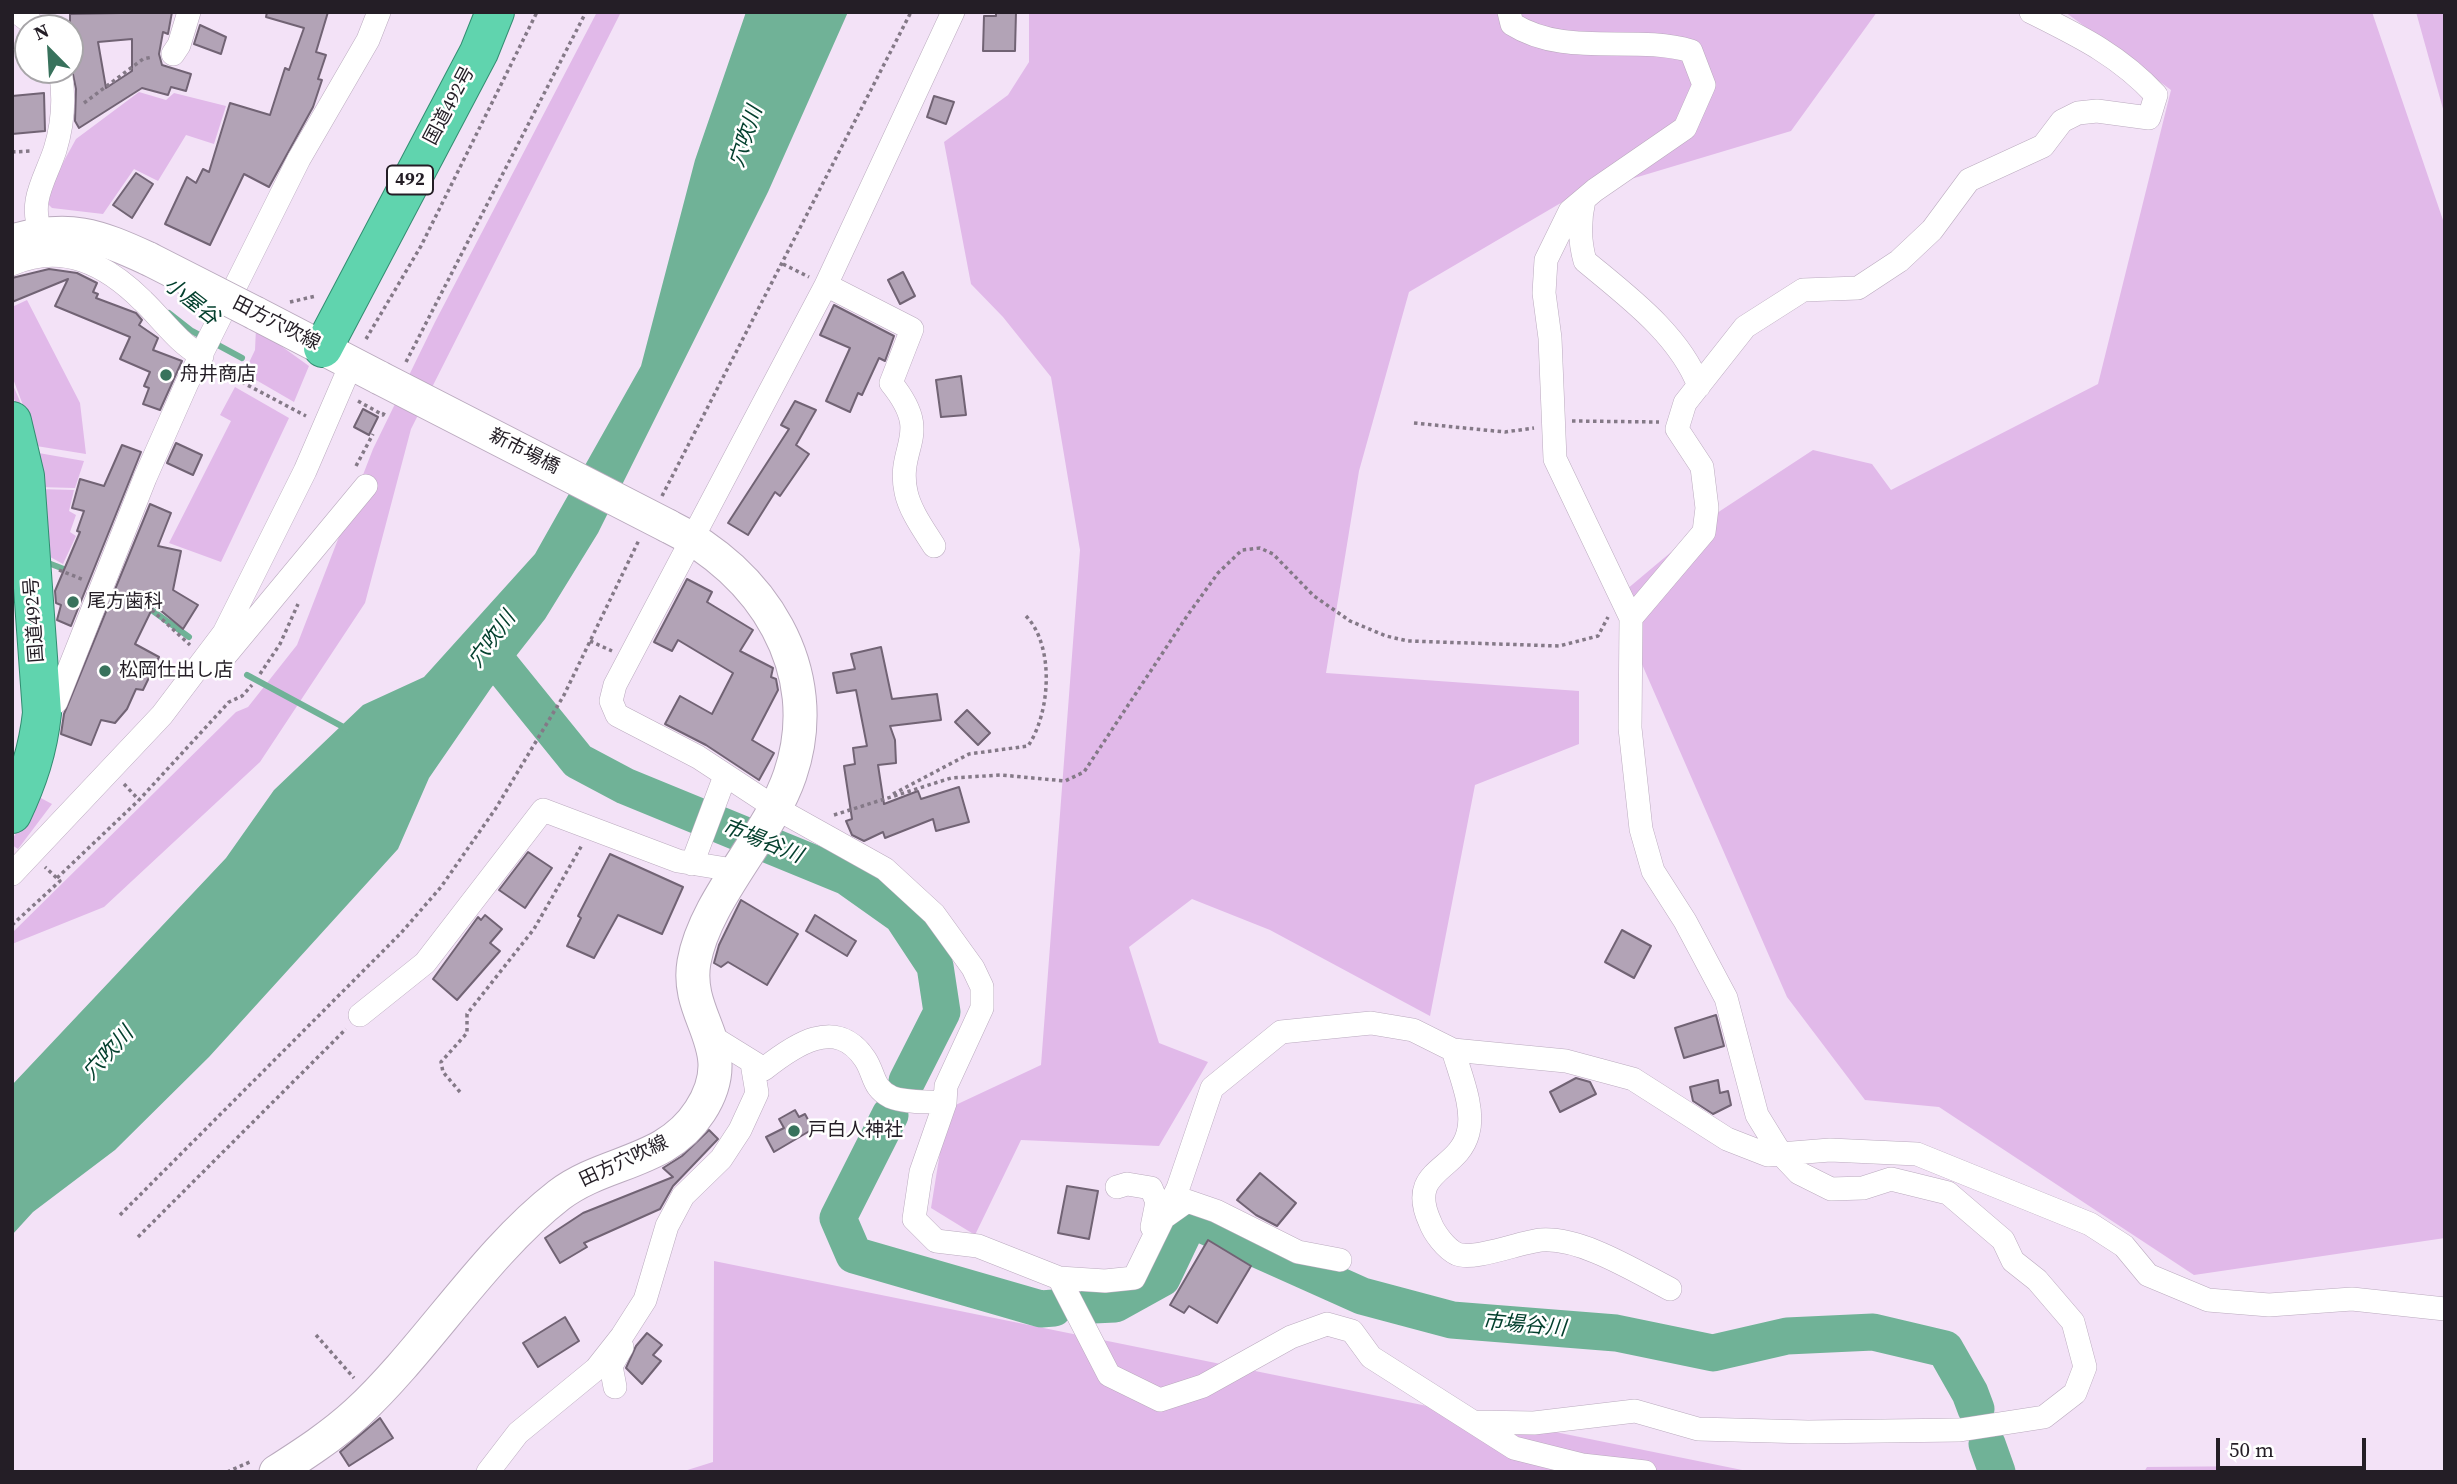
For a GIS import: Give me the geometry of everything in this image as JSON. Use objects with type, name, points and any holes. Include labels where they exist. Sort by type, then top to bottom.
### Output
[{"type":"highway","name":"国道492号","points":[[336,371],[480,52],[495,12]]},
{"type":"highway","name":"国道492号","points":[[12,421],[24,476],[42,713],[39,746],[12,814]]},
{"type":"main road","name":"田方穴吹線","points":[[27,237],[68,231],[103,238],[255,313],[336,371],[380,378]]},
{"type":"main road","name":"新市場橋","points":[[380,378],[666,525]]},
{"type":"main road","name":"田方穴吹線","points":[[276,1472],[357,1413],[516,1235],[557,1196],[583,1178],[626,1165],[672,1142],[700,1111],[713,1085],[717,1055],[694,989],[694,964],[704,929],[771,814],[790,775],[799,729],[797,683],[784,639],[758,595],[728,563],[666,525]]},
{"type":"street","points":[[173,54],[180,45],[189,12]]},
{"type":"street","points":[[42,713],[56,702],[145,478],[202,355],[299,159],[369,40],[379,12]]},
{"type":"street","points":[[953,12],[820,282],[666,525],[611,701],[617,715],[698,757],[722,784],[771,814],[811,829],[885,869],[934,914],[982,986],[982,1008],[946,1086],[945,1103],[921,1172],[914,1219],[936,1241],[978,1246],[1059,1278],[1104,1281],[1134,1278],[1178,1188],[1212,1088],[1282,1032],[1371,1023],[1413,1030],[1453,1050],[1566,1061],[1633,1079],[1727,1139],[1753,1151],[1781,1154],[1830,1150],[1917,1154],[2090,1224],[2124,1246],[2148,1275],[2208,1300],[2269,1306],[2352,1299],[2445,1309]]},
{"type":"street","points":[[1476,1422],[1534,1423],[1635,1411],[1698,1429],[1808,1432],[1961,1430],[2044,1417],[2075,1393],[2085,1367],[2073,1322],[2037,1280],[2013,1261],[2003,1240],[1948,1193],[1891,1179],[1863,1188],[1831,1189],[1799,1173],[1781,1154],[1756,1115],[1726,998],[1685,920],[1653,871],[1641,829],[1630,728],[1631,618],[1555,459],[1550,338],[1544,293],[1546,260],[1570,211],[1685,128],[1704,85],[1691,51],[1672,45],[1575,43],[1528,34],[1512,24],[1509,12]]},
{"type":"street","points":[[1631,618],[1704,532],[1707,508],[1702,467],[1677,429],[1685,403],[1745,327],[1803,290],[1858,288],[1899,261],[1932,230],[1969,180],[2043,146],[2062,121],[2078,113],[2097,111],[2149,118],[2156,95],[2138,76],[2102,48],[2031,12]]},
{"type":"street","points":[[27,237],[36,219],[35,197],[54,152],[64,100],[62,84]]},
{"type":"street","points":[[1584,200],[1580,230],[1585,261],[1673,338],[1690,363],[1699,386]]},
{"type":"street","points":[[12,264],[55,253],[75,256],[111,275],[141,299],[189,349],[202,355]]},
{"type":"street","points":[[820,282],[912,329],[891,383],[908,404],[914,435],[905,478],[906,492],[934,546]]},
{"type":"street","points":[[12,874],[162,715],[224,633],[305,471],[336,371]]},
{"type":"street","points":[[199,669],[225,656],[366,486]]},
{"type":"street","points":[[695,855],[722,784]]},
{"type":"street","points":[[360,1015],[425,963],[543,810],[592,828],[742,865]]},
{"type":"street","points":[[709,1035],[764,1069],[795,1044],[825,1036],[851,1044],[866,1060],[874,1085],[892,1098],[945,1103]]},
{"type":"street","points":[[1453,1050],[1470,1118],[1468,1135],[1455,1156],[1432,1174],[1423,1190],[1424,1210],[1434,1231],[1455,1253],[1468,1256],[1543,1240],[1562,1242],[1626,1266],[1670,1289]]},
{"type":"street","points":[[488,1472],[518,1433],[596,1369],[626,1331],[645,1300],[667,1226],[678,1206],[684,1196],[721,1159],[740,1130],[757,1093],[752,1063]]},
{"type":"street","points":[[1116,1187],[1126,1184],[1151,1188],[1157,1202],[1144,1257]]},
{"type":"street","points":[[1163,1218],[1188,1201],[1216,1211],[1298,1252],[1340,1259]]},
{"type":"street","points":[[1059,1278],[1109,1375],[1160,1400],[1203,1386],[1291,1336],[1327,1324],[1352,1331],[1371,1357],[1514,1448],[1546,1459],[1644,1472]]},
{"type":"street","points":[[615,1387],[611,1366],[622,1349],[626,1331]]},
{"type":"path","points":[[366,338],[421,246],[537,12]]},
{"type":"path","points":[[408,358],[586,12]]},
{"type":"path","points":[[120,1216],[401,933],[441,887],[496,808],[666,525],[783,264],[911,12]]},
{"type":"path","points":[[60,121],[143,59],[173,54]]},
{"type":"path","points":[[783,264],[820,282]]},
{"type":"path","points":[[202,355],[291,411]]},
{"type":"path","points":[[336,371],[383,415]]},
{"type":"path","points":[[1414,423],[1505,432],[1553,423],[1679,422]]},
{"type":"path","points":[[811,829],[823,818],[951,778],[1000,775],[1065,781],[1084,772],[1187,616],[1218,573],[1242,550],[1260,548],[1273,554],[1314,596],[1350,621],[1386,636],[1408,640],[1559,646],[1598,636],[1621,594]]},
{"type":"path","points":[[31,559],[153,611],[183,639]]},
{"type":"path","points":[[882,800],[969,754],[1028,746],[1036,734],[1046,676],[1043,643],[1034,624],[1024,614]]},
{"type":"path","points":[[12,925],[60,881],[55,876],[139,800],[229,702],[242,696],[252,685]]},
{"type":"path","points":[[460,1092],[443,1072],[441,1062],[467,1033],[467,1014],[534,929],[592,828]]},
{"type":"path","points":[[138,1237],[360,1015]]},
{"type":"path","points":[[316,1335],[358,1382]]},
{"type":"shaded area","points":[[597,12],[621,12],[411,429],[365,603],[260,762],[104,907],[12,944],[12,933],[236,712],[248,707],[297,645],[373,449],[435,322]]},
{"type":"shaded area","points":[[1029,12],[1877,12],[1791,131],[1571,197],[1409,292],[1359,471],[1326,673],[1579,691],[1579,744],[1475,785],[1430,1016],[1270,930],[1192,899],[1129,947],[1159,1043],[1208,1062],[1159,1146],[1021,1140],[975,1235],[931,1208],[947,1109],[1041,1065],[1080,550],[1051,377],[1003,317],[971,284],[944,142],[1008,95],[1029,62]]},
{"type":"shaded area","points":[[2065,12],[2372,12],[2445,226],[2445,1238],[2194,1275],[1939,1107],[1865,1100],[1787,997],[1614,600],[1720,511],[1813,450],[1872,464],[1891,490],[2098,384],[2171,90]]},
{"type":"shaded area","points":[[2416,12],[2445,12],[2445,116]]},
{"type":"shaded area","points":[[139,92],[166,100],[174,93],[226,106],[214,144],[186,135],[158,181],[134,169],[103,214],[52,208],[43,199],[76,139]]},
{"type":"shaded area","points":[[27,300],[80,403],[86,454],[30,445],[12,393],[12,383],[30,424],[12,376],[12,307]]},
{"type":"shaded area","points":[[256,328],[309,366],[294,402],[244,373],[255,350]]},
{"type":"shaded area","points":[[235,387],[289,418],[221,562],[169,543],[231,421],[220,415]]},
{"type":"shaded area","points":[[33,452],[84,461],[75,488],[37,487]]},
{"type":"shaded area","points":[[37,489],[74,490],[69,511],[76,515],[70,532],[76,536],[63,564],[41,552]]},
{"type":"shaded area","points":[[37,796],[52,804],[18,849],[12,845],[12,840]]},
{"type":"shaded area","points":[[714,1261],[1752,1472],[681,1472],[713,1462]]},
{"type":"shaded area","points":[[2262,1466],[2261,1472],[2144,1472],[2147,1467]]},
{"type":"water","name":"穴吹川","points":[[746,12],[848,12],[768,192],[598,533],[545,619],[491,688],[429,778],[398,849],[209,1057],[115,1150],[33,1212],[12,1235],[12,1085],[226,858],[274,790],[363,705],[424,677],[535,554],[641,366],[695,160]]},
{"type":"building","points":[[172,12],[168,34],[163,32],[159,54],[162,65],[191,74],[186,91],[171,87],[168,95],[142,88],[79,128],[75,121],[75,84],[84,84],[84,14],[70,14]],"holes":[[[132,39],[132,71],[106,88],[98,42]]]},
{"type":"building","points":[[267,12],[328,12],[316,52],[326,55],[318,79],[322,80],[313,107],[269,187],[244,174],[210,245],[165,224],[187,177],[196,183],[203,169],[209,172],[230,103],[270,115],[285,68],[289,70],[304,28],[266,17]]},
{"type":"building","points":[[996,12],[1016,12],[1015,51],[983,51],[984,16],[996,16]]},
{"type":"building","points":[[200,25],[226,37],[221,54],[194,44]]},
{"type":"building","points":[[44,93],[45,131],[12,134],[12,96]]},
{"type":"building","points":[[934,96],[954,102],[946,124],[927,117]]},
{"type":"building","points":[[136,173],[153,184],[132,218],[113,205]]},
{"type":"building","points":[[49,269],[77,273],[97,283],[93,292],[98,294],[96,298],[136,313],[142,320],[139,325],[158,338],[153,350],[182,361],[160,410],[143,404],[149,388],[144,386],[150,372],[120,359],[130,337],[55,306],[68,279],[12,302],[12,278]]},
{"type":"building","points":[[903,272],[915,296],[900,304],[888,280]]},
{"type":"building","points":[[834,305],[894,336],[885,361],[879,358],[862,395],[858,393],[850,412],[826,401],[850,348],[820,335]]},
{"type":"building","points":[[961,376],[966,415],[941,417],[936,380]]},
{"type":"building","points":[[795,401],[816,410],[796,445],[809,454],[780,496],[775,492],[748,535],[728,523],[789,429],[781,425]]},
{"type":"building","points":[[363,409],[378,417],[369,435],[354,427]]},
{"type":"building","points":[[176,443],[202,455],[193,475],[167,463]]},
{"type":"building","points":[[122,445],[141,452],[71,626],[57,620],[61,605],[56,603],[55,591],[80,532],[77,531],[84,511],[72,508],[80,479],[104,486]]},
{"type":"building","points":[[150,504],[171,513],[158,546],[181,551],[173,590],[198,605],[183,629],[154,605],[135,644],[159,657],[143,690],[136,689],[127,709],[115,723],[101,720],[91,745],[61,734],[64,714]]},
{"type":"building","points":[[687,579],[712,592],[707,602],[753,630],[740,651],[773,668],[771,677],[776,679],[778,690],[752,740],[774,753],[759,780],[706,745],[665,724],[680,696],[712,714],[733,673],[678,640],[672,651],[654,642]]},
{"type":"building","points":[[881,647],[892,699],[937,694],[941,720],[890,726],[895,740],[896,763],[878,765],[884,804],[918,791],[921,799],[959,787],[969,822],[936,831],[933,819],[885,838],[883,832],[864,841],[852,835],[846,821],[852,819],[844,766],[855,764],[853,748],[867,746],[856,690],[837,693],[833,673],[855,669],[851,654]]},
{"type":"building","points":[[967,710],[990,733],[978,745],[955,722]]},
{"type":"building","points":[[528,852],[552,868],[525,908],[499,890]]},
{"type":"building","points":[[610,854],[683,887],[662,934],[618,915],[594,958],[567,946],[581,918],[578,916]]},
{"type":"building","points":[[741,900],[798,934],[767,985],[728,962],[721,967],[714,963],[719,945]]},
{"type":"building","points":[[485,915],[502,929],[490,943],[500,951],[457,1000],[433,979],[478,917],[481,920]]},
{"type":"building","points":[[815,915],[856,941],[847,956],[806,931]]},
{"type":"building","points":[[1622,930],[1651,946],[1634,978],[1605,962]]},
{"type":"building","points":[[1716,1015],[1724,1046],[1684,1058],[1675,1028]]},
{"type":"building","points":[[1576,1078],[1590,1082],[1596,1094],[1560,1112],[1550,1092]]},
{"type":"building","points":[[1718,1080],[1720,1093],[1728,1091],[1731,1105],[1713,1114],[1693,1101],[1690,1087]]},
{"type":"building","name":"戸白人神社","points":[[795,1110],[799,1117],[805,1114],[813,1129],[774,1152],[766,1137],[784,1128],[779,1119]]},
{"type":"building","points":[[709,1130],[718,1139],[673,1186],[660,1209],[584,1243],[587,1247],[560,1263],[545,1238],[583,1213],[673,1177],[663,1168],[682,1156]]},
{"type":"building","points":[[1260,1173],[1296,1203],[1277,1226],[1256,1215],[1237,1200]]},
{"type":"building","points":[[1067,1186],[1098,1191],[1089,1239],[1058,1233]]},
{"type":"building","points":[[1208,1240],[1251,1266],[1217,1323],[1189,1306],[1184,1313],[1170,1305]]},
{"type":"building","points":[[565,1317],[579,1341],[538,1367],[523,1343]]},
{"type":"building","points":[[647,1333],[662,1345],[653,1355],[661,1361],[642,1384],[626,1368],[636,1346]]},
{"type":"building","points":[[380,1418],[393,1438],[349,1466],[340,1452]]},
{"type":"waterway","name":"小屋谷","points":[[169,313],[192,331],[242,358]]},
{"type":"waterway","points":[[43,561],[69,571]]},
{"type":"waterway","points":[[146,606],[189,637]]},
{"type":"waterway","name":"市場谷川","points":[[489,651],[578,761],[625,786],[847,877],[902,916],[935,966],[942,1012],[907,1081]]},
{"type":"waterway","points":[[247,675],[347,729]]},
{"type":"waterway","name":"市場谷川","points":[[890,1115],[838,1218],[854,1255],[1041,1309],[1054,1308]]},
{"type":"waterway","name":"市場谷川","points":[[1093,1305],[1115,1304],[1162,1278],[1190,1219],[1362,1296],[1452,1320],[1616,1333],[1713,1353],[1787,1336],[1873,1332],[1945,1349],[1976,1409]]},
{"type":"waterway","name":"市場谷川","points":[[1987,1444],[1997,1472]]},
{"type":"place","name":"舟井商店","points":[[166,375]]},
{"type":"place","name":"尾方歯科","points":[[73,602]]},
{"type":"place","name":"松岡仕出し店","points":[[105,671]]},
{"type":"place","name":"戸白人神社","points":[[794,1131]]}]
